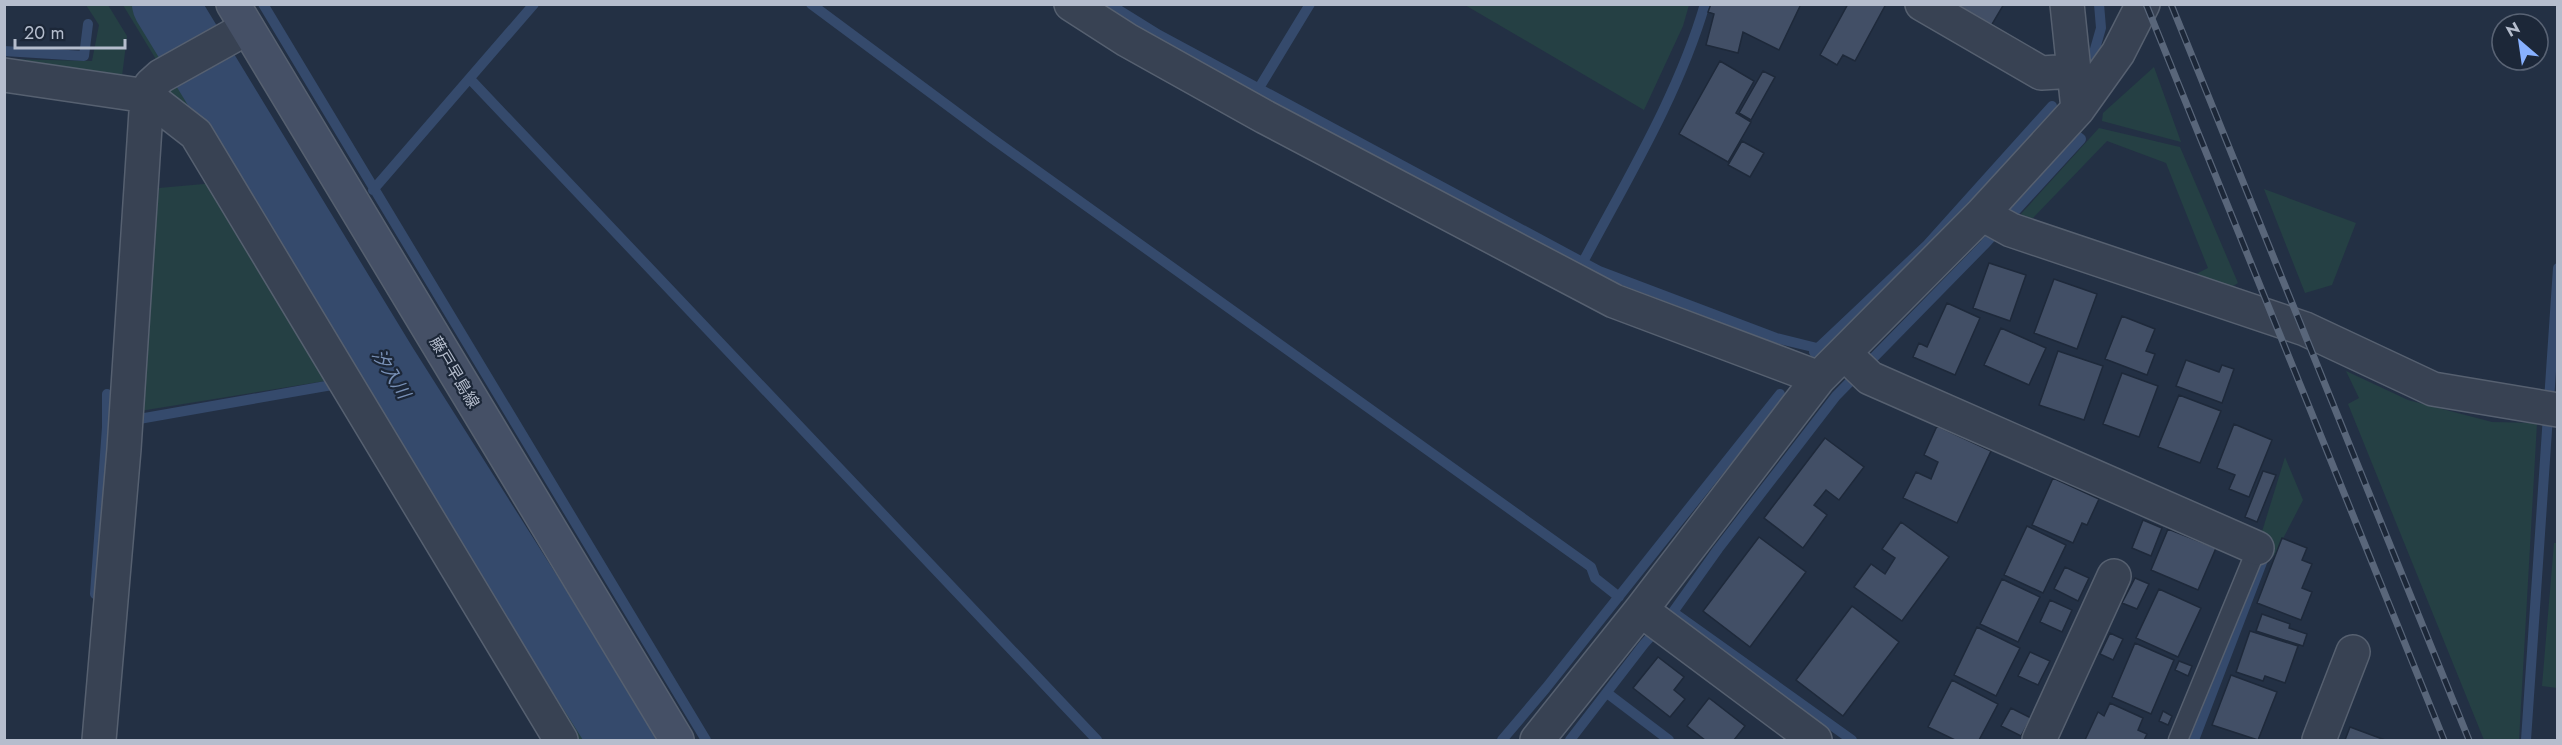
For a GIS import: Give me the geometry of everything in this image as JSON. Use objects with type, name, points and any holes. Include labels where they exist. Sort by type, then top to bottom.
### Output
[{"type":"main road","name":"藤戸早島線","points":[[235,24],[677,741]]},
{"type":"street","points":[[1071,4],[1127,40],[1265,117],[1614,301],[1819,378]]},
{"type":"street","points":[[1922,4],[2041,73],[2075,71]]},
{"type":"street","points":[[2067,4],[2078,109]]},
{"type":"street","points":[[1537,741],[1656,621],[1819,378],[1855,364],[1995,222],[2118,53],[2143,4]]},
{"type":"street","points":[[4,75],[154,86],[235,24]]},
{"type":"street","points":[[99,741],[154,86]]},
{"type":"street","points":[[154,86],[196,134],[561,741]]},
{"type":"street","points":[[1995,222],[2304,329],[2433,389],[2551,409]]},
{"type":"street","points":[[1855,364],[2257,548]]},
{"type":"street","points":[[2040,741],[2114,576]]},
{"type":"street","points":[[1656,621],[1815,741]]},
{"type":"street","points":[[2319,741],[2353,652]]},
{"type":"lane","points":[[2178,741],[2257,548]]},
{"type":"green space","points":[[86,5],[108,5],[127,36],[122,76],[4,59],[92,61],[99,25]]},
{"type":"green space","points":[[123,5],[152,5],[178,48],[157,61]]},
{"type":"green space","points":[[1465,5],[1689,5],[1683,26],[1644,110]]},
{"type":"green space","points":[[2154,67],[2181,142],[2102,121],[2103,113]]},
{"type":"green space","points":[[194,74],[595,740],[570,740],[170,99],[171,86]]},
{"type":"green space","points":[[2099,128],[2180,147],[2238,283],[2230,288],[2170,270],[2196,274],[2208,268],[2166,163],[2107,141],[2030,221],[2021,214]]},
{"type":"green space","points":[[215,183],[331,380],[140,411],[159,188]]},
{"type":"green space","points":[[2264,189],[2356,223],[2332,285],[2305,293]]},
{"type":"green space","points":[[2346,371],[2408,400],[2492,422],[2537,423],[2519,740],[2484,740],[2348,404],[2359,398]]},
{"type":"green space","points":[[2285,457],[2303,500],[2274,556],[2261,535]]},
{"type":"green space","points":[[2554,543],[2558,543],[2557,688],[2542,686]]},
{"type":"building","points":[[1711,4],[1801,4],[1779,50],[1743,32],[1738,53],[1706,45],[1714,14],[1708,12]]},
{"type":"building","points":[[1848,4],[1886,4],[1855,61],[1843,55],[1837,65],[1820,55]]},
{"type":"building","points":[[1954,4],[2004,4],[1991,26]]},
{"type":"building","points":[[1720,61],[1754,81],[1736,113],[1751,122],[1728,162],[1679,134]]},
{"type":"building","points":[[1763,71],[1775,77],[1751,120],[1739,113]]},
{"type":"building","points":[[1742,141],[1764,153],[1750,177],[1728,165]]},
{"type":"building","points":[[1989,263],[2026,275],[2010,321],[1973,308]]},
{"type":"building","points":[[2054,279],[2097,294],[2077,349],[2034,333]]},
{"type":"building","points":[[1947,303],[1980,318],[1955,375],[1913,357],[1919,343],[1927,347]]},
{"type":"building","points":[[2122,316],[2155,329],[2146,351],[2155,354],[2147,375],[2105,359]]},
{"type":"building","points":[[2001,328],[2046,348],[2029,385],[1984,365]]},
{"type":"building","points":[[2058,351],[2103,366],[2084,420],[2039,405]]},
{"type":"building","points":[[2186,360],[2219,372],[2222,365],[2234,369],[2222,403],[2176,386]]},
{"type":"building","points":[[2122,373],[2158,386],[2139,437],[2103,424]]},
{"type":"building","points":[[2179,395],[2221,411],[2200,463],[2158,447]]},
{"type":"building","points":[[2234,424],[2272,440],[2249,497],[2229,489],[2235,475],[2217,468]]},
{"type":"building","points":[[1937,426],[1991,451],[1957,523],[1903,498],[1916,472],[1931,479],[1938,462],[1924,455]]},
{"type":"building","points":[[1825,438],[1864,467],[1839,500],[1826,490],[1814,505],[1827,515],[1803,548],[1764,518]]},
{"type":"building","points":[[2263,471],[2276,475],[2257,522],[2245,517]]},
{"type":"building","points":[[2053,478],[2099,499],[2087,525],[2082,523],[2073,543],[2032,525]]},
{"type":"building","points":[[2143,520],[2162,528],[2151,556],[2132,548]]},
{"type":"building","points":[[1901,522],[1949,557],[1902,621],[1854,587],[1871,564],[1885,574],[1895,558],[1882,549]]},
{"type":"building","points":[[2027,526],[2066,545],[2043,593],[2004,575]]},
{"type":"building","points":[[2168,529],[2216,548],[2198,590],[2151,570]]},
{"type":"building","points":[[1759,537],[1806,572],[1750,647],[1703,611]]},
{"type":"building","points":[[2282,538],[2307,548],[2302,560],[2312,564],[2302,588],[2312,592],[2301,620],[2257,603]]},
{"type":"building","points":[[2065,567],[2089,578],[2078,601],[2054,589]]},
{"type":"building","points":[[2135,578],[2149,584],[2137,609],[2122,603]]},
{"type":"building","points":[[2002,579],[2040,597],[2018,642],[1980,624]]},
{"type":"building","points":[[2159,589],[2201,608],[2178,657],[2136,638]]},
{"type":"building","points":[[2050,600],[2072,610],[2062,632],[2040,622]]},
{"type":"building","points":[[1852,606],[1899,642],[1843,716],[1796,680]]},
{"type":"building","points":[[2262,614],[2290,624],[2289,628],[2307,634],[2303,646],[2256,631]]},
{"type":"building","points":[[1977,627],[2020,648],[1996,696],[1954,675]]},
{"type":"building","points":[[2250,631],[2298,646],[2285,683],[2265,676],[2263,681],[2236,672]]},
{"type":"building","points":[[2110,633],[2123,639],[2113,660],[2100,654]]},
{"type":"building","points":[[2135,643],[2174,660],[2151,714],[2112,697]]},
{"type":"building","points":[[2030,652],[2050,661],[2038,685],[2018,676]]},
{"type":"building","points":[[1658,657],[1684,677],[1674,690],[1685,699],[1670,717],[1633,688]]},
{"type":"building","points":[[2179,661],[2192,666],[2188,676],[2175,670]]},
{"type":"building","points":[[2231,675],[2277,692],[2258,740],[2212,725]]},
{"type":"building","points":[[1952,680],[1998,704],[1979,740],[1955,740],[1928,727]]},
{"type":"building","points":[[1709,698],[1745,726],[1734,740],[1705,740],[1687,726]]},
{"type":"building","points":[[2110,703],[2143,718],[2138,730],[2147,734],[2144,740],[2085,740],[2098,712],[2104,716]]},
{"type":"building","points":[[2011,708],[2031,718],[2021,736],[2001,726]]},
{"type":"building","points":[[2163,711],[2172,716],[2168,725],[2159,721]]},
{"type":"building","points":[[2350,727],[2385,740],[2345,740]]},
{"type":"waterway","name":"汐入川","points":[[165,4],[384,364],[622,740]]},
{"type":"waterway","points":[[263,4],[706,740]]},
{"type":"waterway","points":[[373,190],[534,4]]},
{"type":"waterway","points":[[811,4],[990,137],[1591,567],[1595,578],[1619,597]]},
{"type":"waterway","points":[[1109,4],[1159,35],[1599,271],[1776,338],[1817,348]]},
{"type":"waterway","points":[[1259,88],[1310,4]]},
{"type":"waterway","points":[[1583,262],[1666,104],[1694,38],[1705,4]]},
{"type":"waterway","points":[[2091,63],[2101,28],[2099,4]]},
{"type":"waterway","points":[[4,51],[84,56],[88,24]]},
{"type":"waterway","points":[[470,79],[1097,740]]},
{"type":"waterway","points":[[1814,352],[1926,246],[2052,106]]},
{"type":"waterway","points":[[1570,740],[1644,644],[1673,612],[1718,549],[1836,396],[1984,245],[2081,139],[2076,135]]},
{"type":"waterway","points":[[2526,740],[2558,268]]},
{"type":"waterway","points":[[367,371],[384,364]]},
{"type":"waterway","points":[[139,419],[332,385]]},
{"type":"waterway","points":[[95,594],[107,427],[107,394]]},
{"type":"waterway","points":[[1502,740],[1780,394]]},
{"type":"waterway","points":[[2194,740],[2266,552]]},
{"type":"waterway","points":[[1673,612],[1852,740]]},
{"type":"waterway","points":[[1607,693],[1669,740]]},
{"type":"railway","points":[[2146,4],[2444,740]]},
{"type":"railway","points":[[2171,4],[2469,740]]}]
